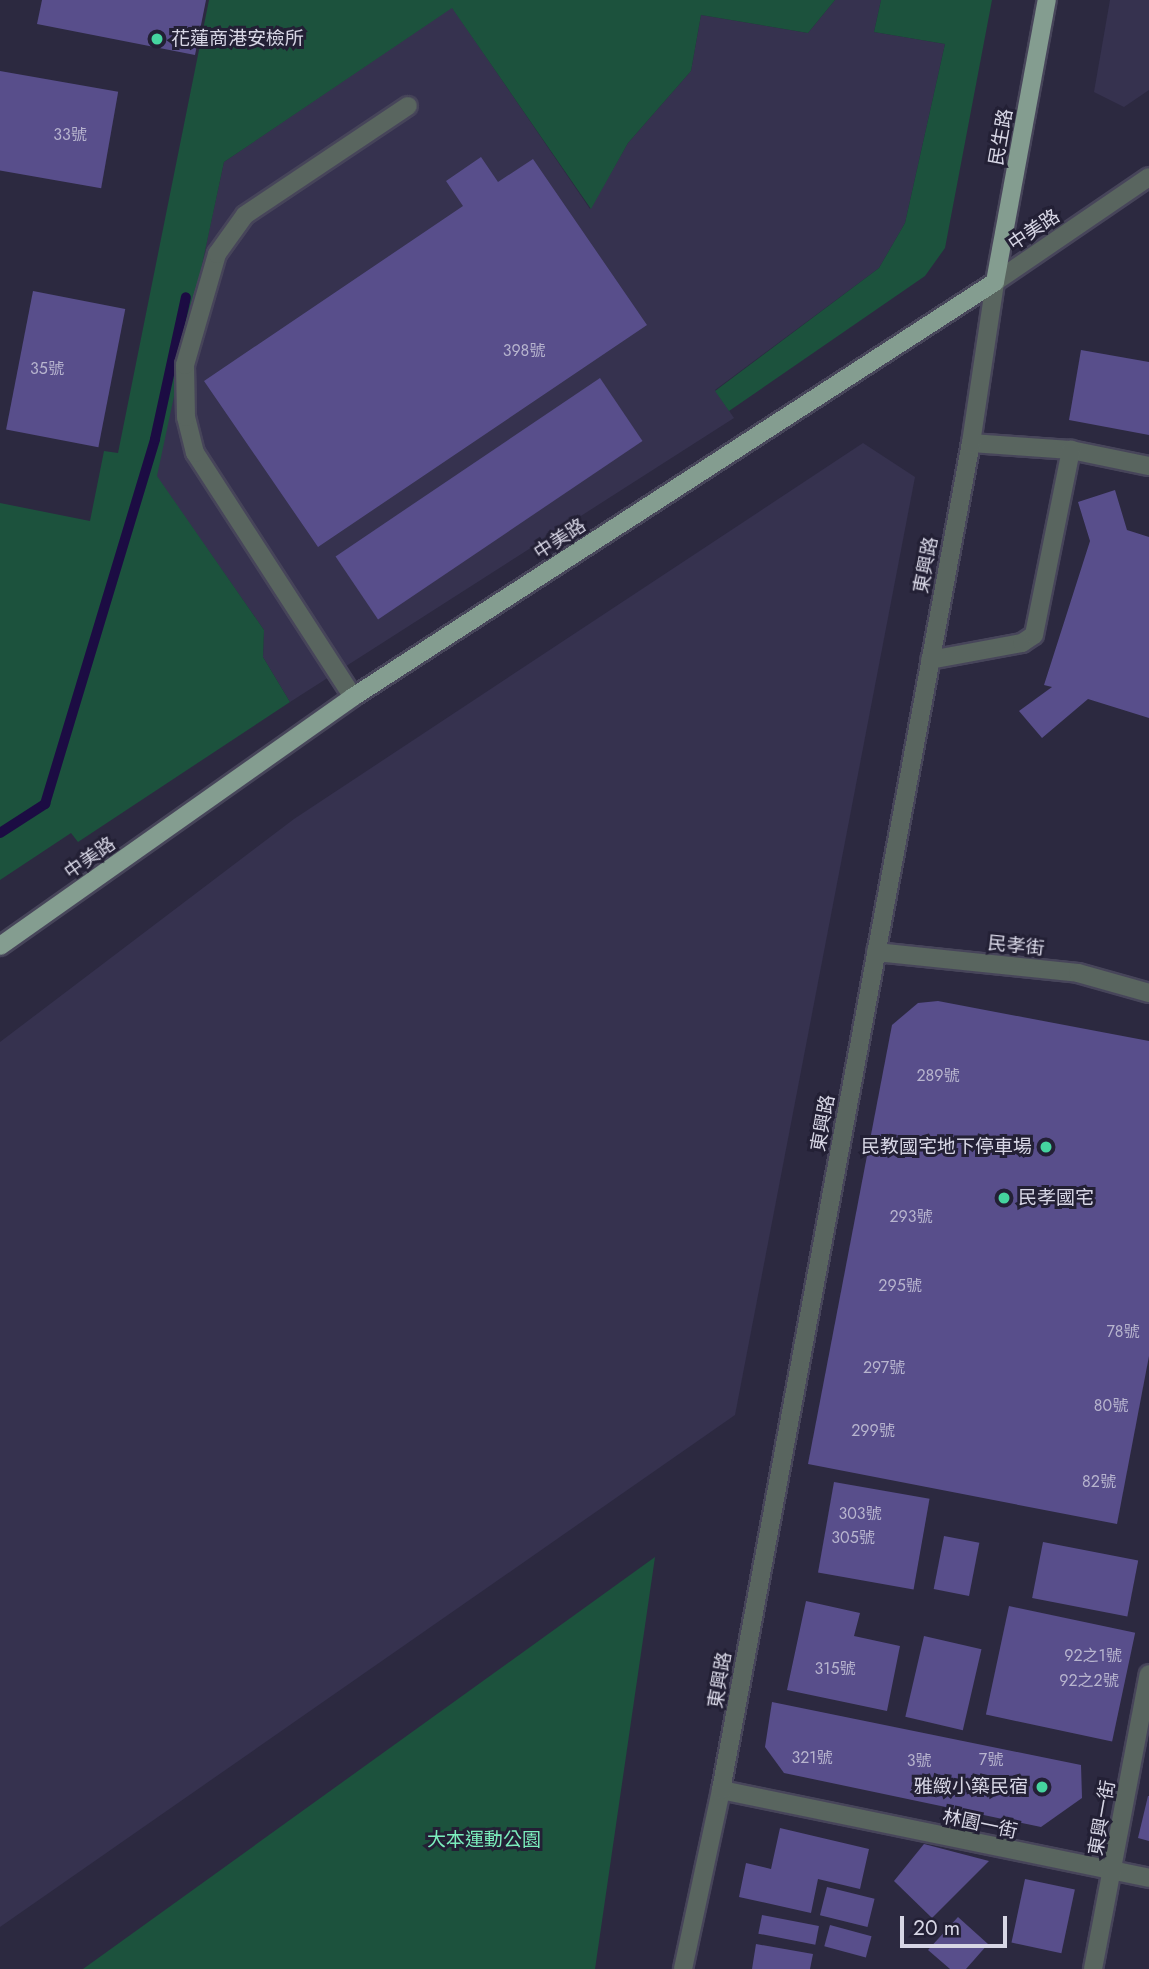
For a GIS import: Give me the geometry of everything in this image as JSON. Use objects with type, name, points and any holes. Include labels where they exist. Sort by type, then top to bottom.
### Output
[{"type":"main road","name":"民生路","points":[[995,282],[1047,0]]},
{"type":"main road","name":"中美路","points":[[0,946],[354,697],[995,282]]},
{"type":"street","points":[[354,697],[195,453],[186,417],[185,365],[218,254],[245,215],[408,106]]},
{"type":"street","name":"中美路","points":[[995,282],[1149,177]]},
{"type":"street","name":"東興路","points":[[683,1969],[721,1790],[971,443],[995,282]]},
{"type":"street","points":[[971,443],[1071,450],[1149,466]]},
{"type":"street","points":[[930,660],[1023,643],[1034,635],[1071,450]]},
{"type":"street","name":"民孝街","points":[[876,952],[1078,973],[1149,993]]},
{"type":"street","name":"東興一街","points":[[1093,1969],[1114,1873],[1149,1674]]},
{"type":"street","name":"林園一街","points":[[721,1790],[1114,1873],[1149,1878]]},
{"type":"shaded area","points":[[835,0],[881,0],[874,32],[945,44],[905,223],[879,268],[715,390],[734,418],[290,702],[263,657],[264,630],[156,476],[224,162],[452,7],[590,209],[628,143],[691,71],[701,15],[808,33]]},
{"type":"shaded area","points":[[1110,0],[1149,0],[1149,90],[1124,107],[1094,92]]},
{"type":"shaded area","points":[[863,443],[915,477],[735,1415],[0,1927],[0,1042],[294,819]]},
{"type":"green space","points":[[209,0],[835,0],[808,33],[701,15],[691,71],[628,143],[591,209],[452,8],[224,162],[157,476],[264,630],[263,657],[290,702],[78,842],[71,833],[0,880],[0,503],[90,521],[104,451],[118,453]]},
{"type":"green space","points":[[881,0],[992,0],[945,248],[925,276],[729,411],[715,391],[879,268],[905,223],[945,44],[874,32]]},
{"type":"green space","name":"大本運動公園","points":[[655,1557],[595,1969],[83,1969]]},
{"type":"building","name":"花蓮商港安檢所","points":[[42,0],[206,0],[195,55],[37,24]]},
{"type":"building","points":[[0,71],[118,92],[101,188],[0,171]]},
{"type":"building","points":[[481,157],[498,182],[533,159],[647,325],[318,547],[204,381],[463,206],[446,181]]},
{"type":"building","points":[[33,291],[125,309],[98,447],[6,429]]},
{"type":"building","points":[[1081,350],[1149,362],[1149,435],[1069,420]]},
{"type":"building","points":[[600,378],[642,441],[378,619],[336,556]]},
{"type":"building","points":[[1115,490],[1127,530],[1149,537],[1149,718],[1088,699],[1042,738],[1019,711],[1052,687],[1044,685],[1090,541],[1078,502]]},
{"type":"building","name":"民孝國宅","points":[[938,1001],[1149,1041],[1149,1356],[1117,1524],[808,1464],[892,1025],[918,1003]]},
{"type":"building","points":[[834,1482],[930,1499],[914,1589],[818,1573]]},
{"type":"building","points":[[944,1536],[979,1543],[969,1596],[934,1589]]},
{"type":"building","points":[[1043,1542],[1138,1561],[1127,1616],[1032,1598]]},
{"type":"building","points":[[806,1601],[860,1613],[854,1636],[900,1646],[887,1711],[787,1690]]},
{"type":"building","points":[[1009,1606],[1135,1633],[1112,1741],[986,1715]]},
{"type":"building","points":[[924,1636],[981,1649],[963,1730],[905,1717]]},
{"type":"building","points":[[772,1702],[1081,1765],[1082,1798],[1041,1827],[784,1773],[765,1747]]},
{"type":"building","points":[[1149,1796],[1149,1841],[1138,1838]]},
{"type":"building","points":[[780,1828],[869,1849],[860,1889],[818,1879],[811,1913],[739,1897],[746,1863],[771,1869]]},
{"type":"building","points":[[924,1844],[989,1861],[932,1918],[894,1881]]},
{"type":"building","points":[[1025,1879],[1075,1890],[1061,1953],[1011,1943]]},
{"type":"building","points":[[827,1887],[875,1899],[868,1927],[820,1915]]},
{"type":"building","points":[[762,1915],[819,1926],[815,1945],[758,1934]]},
{"type":"building","points":[[958,1917],[988,1944],[966,1969],[950,1969],[928,1950]]},
{"type":"building","points":[[830,1925],[872,1936],[866,1957],[824,1946]]},
{"type":"building","points":[[756,1944],[813,1954],[810,1969],[752,1969]]},
{"type":"waterway","points":[[0,833],[45,804],[155,439],[186,297]]},
{"type":"place","name":"花蓮商港安檢所","points":[[157,39]]},
{"type":"place","name":"民教國宅地下停車場","points":[[1046,1147]]},
{"type":"place","name":"民孝國宅","points":[[1004,1198]]},
{"type":"place","name":"雅緻小築民宿","points":[[1042,1787]]}]
